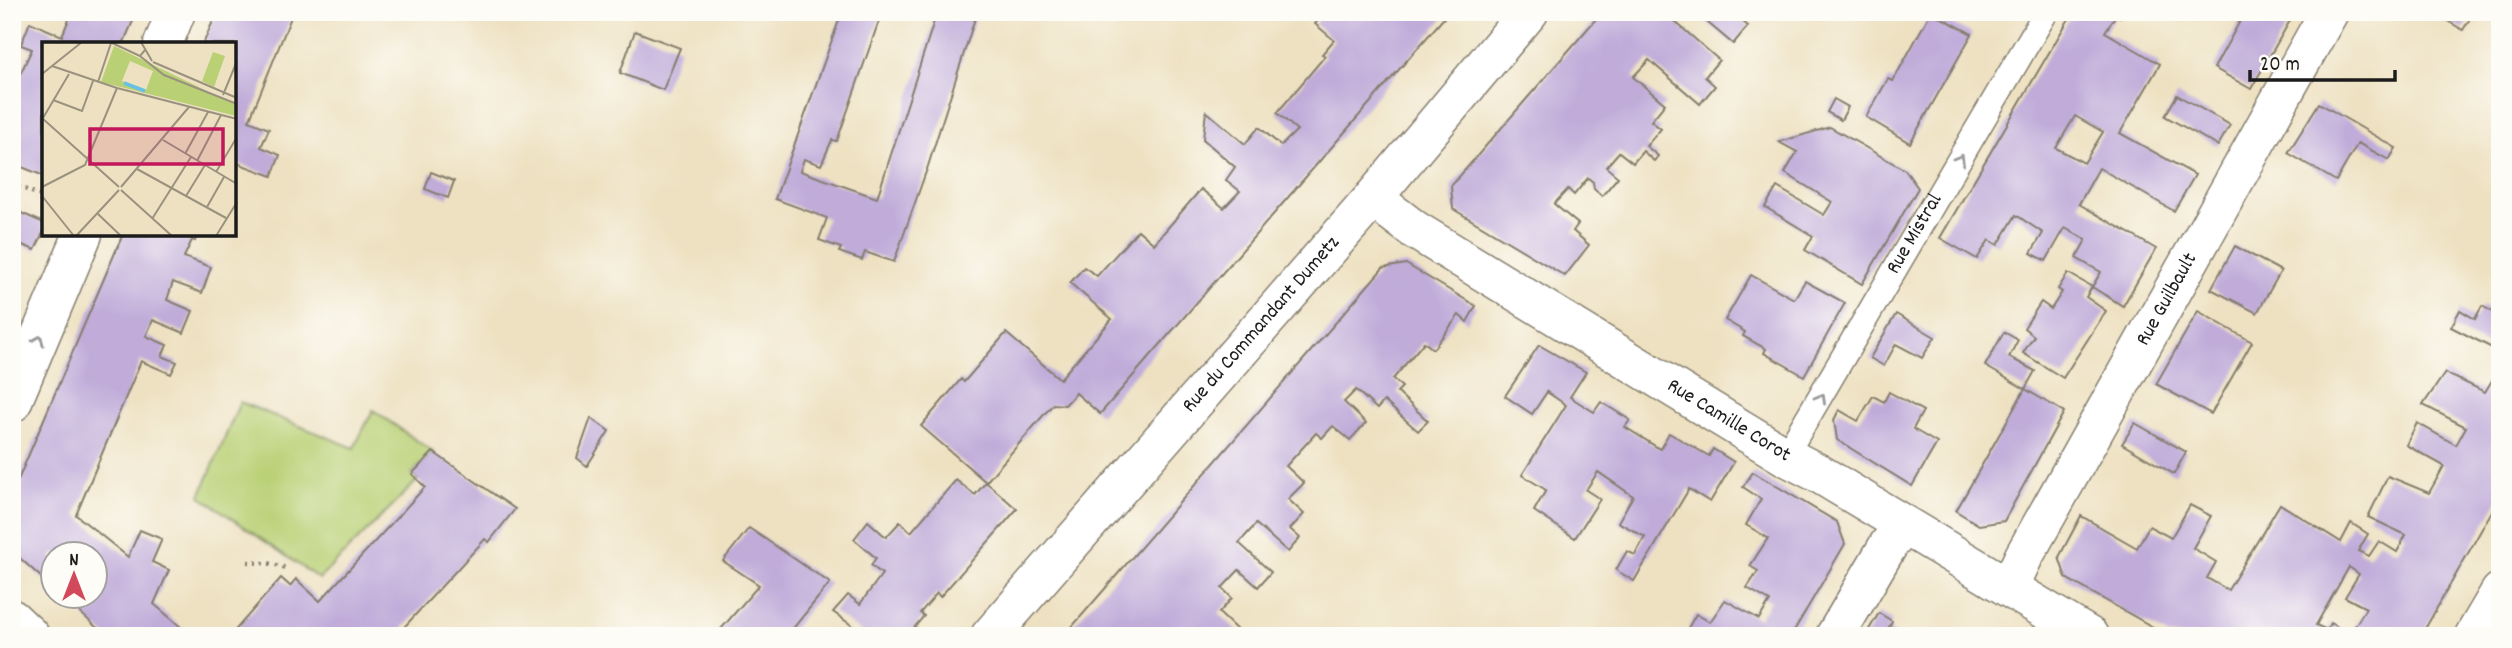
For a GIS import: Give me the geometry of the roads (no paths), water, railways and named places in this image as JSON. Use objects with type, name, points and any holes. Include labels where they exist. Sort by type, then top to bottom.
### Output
[{"type":"street","points":[[164,42],[176,12]]},
{"type":"street","name":"Rue du Commandant Dumetz","points":[[990,636],[1373,198],[1529,12]]},
{"type":"street","name":"Rue Guilbault","points":[[2009,588],[2024,556],[2329,12]]},
{"type":"street","name":"Rue Camille Corot","points":[[1373,198],[1415,230],[1785,456],[1818,473],[2089,636]]},
{"type":"street","points":[[12,403],[82,236]]},
{"type":"street","points":[[1835,636],[1889,544],[1905,526]]},
{"type":"street","points":[[2474,636],[2500,592]]},
{"type":"street","points":[[12,620],[30,636]]},
{"type":"lane","name":"Rue Mistral","points":[[1785,456],[2046,12]]}]
